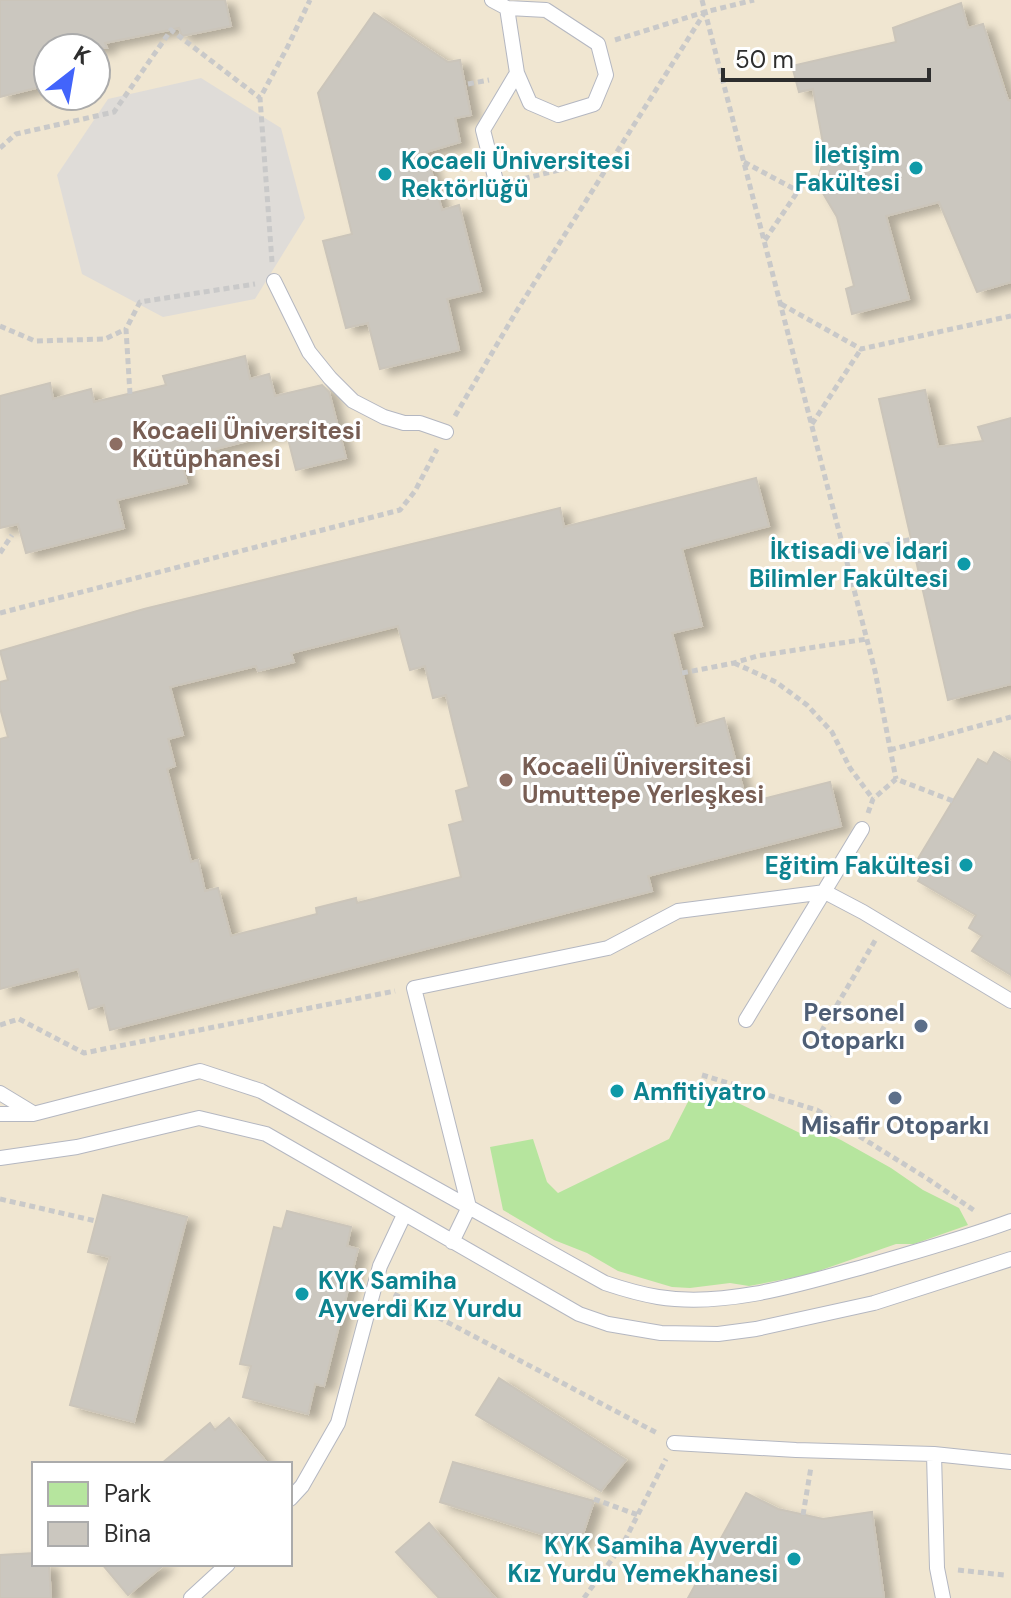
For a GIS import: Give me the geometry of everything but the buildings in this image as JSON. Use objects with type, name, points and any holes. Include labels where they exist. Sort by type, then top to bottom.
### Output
[{"type":"lane","points":[[492,0],[507,8],[546,10],[598,44],[606,75],[594,104],[558,115],[530,103],[517,73],[507,8]]},
{"type":"lane","points":[[497,185],[483,130],[517,73]]},
{"type":"lane","points":[[274,281],[309,352],[353,401],[384,417],[404,423],[420,423],[446,432]]},
{"type":"lane","points":[[746,1020],[862,829]]},
{"type":"lane","points":[[452,1242],[469,1207],[414,988],[608,948],[678,911],[825,892],[1011,1001]]},
{"type":"lane","points":[[0,1114],[33,1114],[200,1071],[261,1091],[605,1283],[660,1298],[741,1296],[798,1285],[910,1254],[1011,1221]]},
{"type":"lane","points":[[0,1093],[33,1114]]},
{"type":"lane","points":[[0,1158],[77,1147],[199,1118],[266,1134],[579,1314],[608,1324],[638,1329],[693,1334],[756,1329],[874,1303],[1011,1259]]},
{"type":"lane","points":[[292,1497],[302,1486],[338,1423],[380,1266],[404,1215]]},
{"type":"lane","points":[[674,1443],[934,1454],[1011,1462]]},
{"type":"lane","points":[[934,1454],[937,1568],[943,1598]]},
{"type":"lane","points":[[191,1598],[226,1566]]},
{"type":"path","points":[[130,394],[126,329],[140,302],[274,281],[260,98],[310,0]]},
{"type":"path","points":[[702,0],[875,671],[896,779]]},
{"type":"path","points":[[598,44],[754,0]]},
{"type":"path","points":[[0,613],[400,510],[415,491],[516,312],[705,12]]},
{"type":"path","points":[[0,148],[16,134],[114,112],[171,30],[260,98]]},
{"type":"path","points":[[439,198],[614,157]]},
{"type":"path","points":[[743,162],[798,191],[819,186]]},
{"type":"path","points":[[764,241],[798,191]]},
{"type":"path","points":[[780,304],[861,349],[1011,316]]},
{"type":"path","points":[[0,326],[35,341],[105,339],[126,329]]},
{"type":"path","points":[[811,424],[861,349]]},
{"type":"path","points":[[0,553],[12,535]]},
{"type":"path","points":[[845,554],[912,539]]},
{"type":"path","points":[[682,673],[757,656],[867,639]]},
{"type":"path","points":[[734,663],[776,682],[807,705],[832,732],[850,768],[873,799]]},
{"type":"path","points":[[890,750],[1011,717]]},
{"type":"path","points":[[862,829],[873,799],[896,779]]},
{"type":"path","points":[[896,779],[953,801]]},
{"type":"path","points":[[811,1049],[884,925]]},
{"type":"path","points":[[0,1025],[19,1019],[84,1053],[414,988]]},
{"type":"path","points":[[702,1075],[817,1110],[928,1179],[996,1226]]},
{"type":"path","points":[[0,1199],[96,1221]]},
{"type":"path","points":[[375,1284],[674,1443],[623,1544],[584,1598]]},
{"type":"path","points":[[803,1515],[814,1450]]},
{"type":"path","points":[[594,1499],[638,1515]]},
{"type":"path","points":[[937,1568],[1004,1575]]},
{"type":"shaded area","name":"Kocaeli Üniversitesi Umuttepe Yerleşkesi","points":[[0,0],[1011,0],[1011,1598],[0,1598]]},
{"type":"shaded area","points":[[201,78],[281,128],[305,218],[255,299],[163,317],[82,274],[57,175],[99,112],[112,112],[112,98]]},
{"type":"green space","points":[[695,1088],[715,1099],[734,1101],[804,1135],[823,1132],[841,1140],[959,1208],[968,1225],[914,1244],[896,1244],[807,1275],[749,1286],[730,1283],[690,1288],[672,1287],[618,1271],[587,1253],[554,1240],[503,1210],[490,1147],[533,1139],[547,1182],[558,1193],[669,1139]]},
{"type":"place","name":"İletişim Fakültesi","points":[[916,168]]},
{"type":"place","name":"Kocaeli Üniversitesi Rektörlüğü","points":[[385,174]]},
{"type":"place","name":"Kocaeli Üniversitesi Kütüphanesi","points":[[116,444]]},
{"type":"place","name":"İktisadi ve İdari Bilimler Fakültesi","points":[[964,564]]},
{"type":"place","name":"Kocaeli Üniversitesi Umuttepe Yerleşkesi","points":[[506,780]]},
{"type":"place","name":"Eğitim Fakültesi","points":[[966,865]]},
{"type":"place","name":"Personel Otoparkı","points":[[921,1026]]},
{"type":"place","name":"Amfitiyatro","points":[[617,1091]]},
{"type":"place","name":"Misafir Otoparkı","points":[[895,1098]]},
{"type":"place","name":"KYK Samiha Ayverdi Kız Yurdu","points":[[302,1294]]},
{"type":"place","name":"KYK Samiha Ayverdi Kız Yurdu Yemekhanesi","points":[[794,1559]]}]
